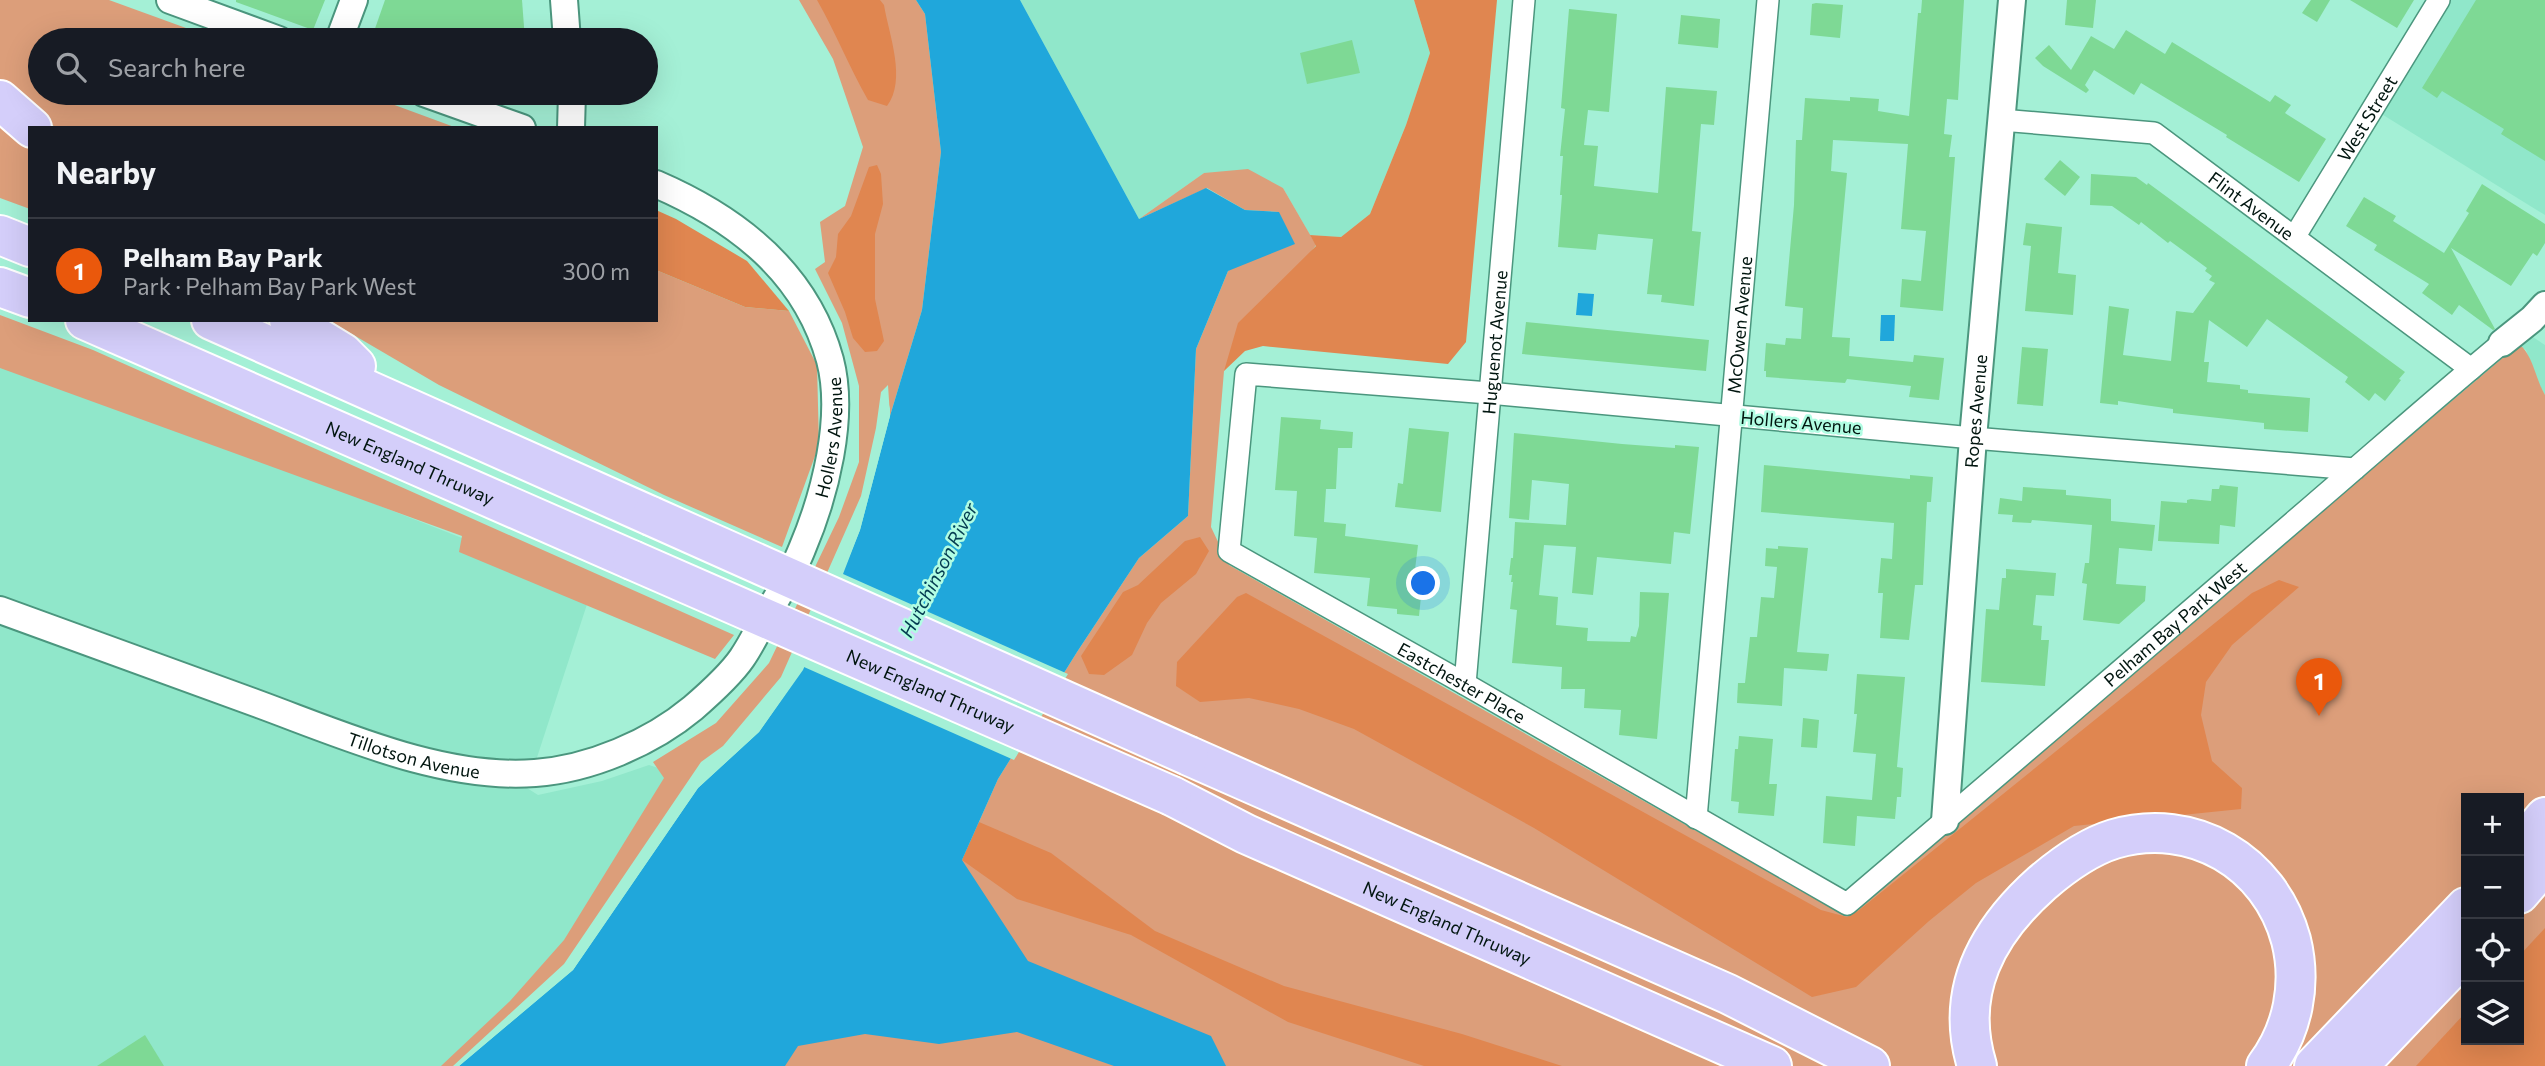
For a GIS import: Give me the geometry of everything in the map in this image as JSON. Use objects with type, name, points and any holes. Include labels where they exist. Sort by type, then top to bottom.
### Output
[{"type":"highway","points":[[0,100],[30,126]]},
{"type":"highway","points":[[0,235],[28,246]]},
{"type":"highway","points":[[0,287],[28,297]]},
{"type":"highway","name":"New England Thruway","points":[[90,322],[1172,796],[1246,834],[1772,1066]]},
{"type":"highway","points":[[216,322],[1728,993],[1870,1066]]},
{"type":"highway","points":[[292,322],[343,353],[390,399]]},
{"type":"highway","points":[[2524,842],[2545,817]]},
{"type":"highway","points":[[1977,1066],[1970,1028],[1973,985],[1988,946],[2010,916],[2048,878],[2079,856],[2113,840],[2158,834],[2200,840],[2234,856],[2266,887],[2282,914],[2293,950],[2296,988],[2286,1031],[2266,1066]]},
{"type":"highway","points":[[2524,888],[2545,864]]},
{"type":"highway","points":[[2314,1066],[2461,912]]},
{"type":"highway","points":[[2358,1066],[2461,958]]},
{"type":"street","points":[[170,0],[246,28]]},
{"type":"street","points":[[344,28],[354,0]]},
{"type":"street","points":[[564,0],[567,28]]},
{"type":"street","name":"Huguenot Avenue","points":[[1465,684],[1524,0]]},
{"type":"street","name":"McOwen Avenue","points":[[1696,818],[1768,0]]},
{"type":"street","name":"Ropes Avenue","points":[[1945,821],[1973,438],[2012,0]]},
{"type":"street","name":"West Street","points":[[2295,236],[2440,0]]},
{"type":"street","points":[[458,105],[516,126]]},
{"type":"street","points":[[571,126],[572,105]]},
{"type":"street","name":"Flint Avenue","points":[[2001,120],[2154,133],[2470,369]]},
{"type":"street","name":"Hollers Avenue","points":[[658,185],[722,217],[768,253],[794,282],[807,304],[824,340],[831,363],[836,418],[827,470],[802,551],[778,595]]},
{"type":"street","points":[[2502,343],[2545,305]]},
{"type":"street","name":"Pelham Bay Park West","points":[[1847,904],[2502,343]]},
{"type":"street","name":"Hollers Avenue","points":[[1246,374],[1489,393],[1973,438],[2356,468]]},
{"type":"street","name":"Eastchester Place","points":[[1246,374],[1229,551],[1847,904]]},
{"type":"street","name":"Tillotson Avenue","points":[[0,610],[333,731],[445,767],[488,774],[537,773],[593,761],[653,734],[693,708],[741,660],[778,595]]},
{"type":"shaded area","points":[[0,0],[109,0],[186,28],[28,28],[28,104],[0,79]]},
{"type":"shaded area","points":[[799,0],[916,0],[925,14],[941,152],[922,310],[890,416],[888,385],[881,392],[861,496],[781,677],[723,746],[701,762],[564,964],[453,1066],[441,1066],[510,1001],[564,940],[664,778],[653,762],[716,723],[769,663],[839,517],[859,462],[859,386],[842,323],[815,269],[825,262],[820,222],[845,206],[863,147],[833,59]]},
{"type":"shaded area","points":[[817,0],[880,0],[884,5],[896,71],[893,95],[887,106],[868,100]]},
{"type":"shaded area","points":[[1020,0],[1414,0],[1430,53],[1406,125],[1370,214],[1341,237],[1310,235],[1283,188],[1204,173],[1139,219]]},
{"type":"shaded area","points":[[1414,0],[1497,0],[1466,342],[1448,364],[1263,346],[1245,351],[1224,371],[1238,323],[1316,246],[1310,235],[1341,237],[1370,214],[1406,125],[1430,53]]},
{"type":"shaded area","points":[[2434,0],[2545,0],[2545,215],[2367,105]]},
{"type":"shaded area","points":[[30,105],[395,105],[452,126],[54,126]]},
{"type":"shaded area","points":[[0,119],[28,144],[28,208],[0,198]]},
{"type":"shaded area","points":[[877,165],[881,174],[883,204],[875,234],[875,299],[884,341],[877,351],[865,352],[853,338],[828,273],[836,257],[838,234],[851,216],[869,167]]},
{"type":"shaded area","points":[[1248,169],[1283,188],[1316,245],[1224,371],[1211,527],[1229,565],[1837,911],[1849,911],[1860,903],[2519,344],[2528,354],[2545,395],[2545,1066],[736,1066],[962,860],[998,779],[1077,652],[1139,558],[1188,516],[1196,349],[1228,271],[1279,212],[1245,210],[1207,188],[1139,219],[1204,173]]},
{"type":"shaded area","points":[[658,211],[747,261],[789,311],[745,307],[658,271]]},
{"type":"shaded area","points":[[658,271],[745,307],[789,311],[817,365],[819,445],[782,547],[664,495],[439,385],[331,322],[658,322]]},
{"type":"shaded area","points":[[2545,292],[2545,325],[2533,337],[2545,345],[2545,395],[2526,350],[2519,345],[2500,361],[2485,348],[2536,305]]},
{"type":"shaded area","points":[[0,315],[93,350],[734,635],[715,659],[459,552],[462,536],[0,368]]},
{"type":"shaded area","points":[[0,357],[592,589],[527,788],[538,795],[602,781],[649,765],[677,774],[567,948],[444,1066],[0,1066]]},
{"type":"shaded area","points":[[1200,537],[1209,551],[1196,574],[1161,603],[1147,623],[1132,655],[1104,675],[1089,674],[1081,656],[1123,592],[1138,585],[1185,541]]},
{"type":"shaded area","points":[[2279,580],[2299,587],[2232,645],[2206,682],[2201,715],[2212,761],[2242,788],[2241,809],[2074,826],[1976,883],[1856,987],[1812,997],[1534,828],[1354,729],[1299,709],[1249,698],[1200,702],[1176,686],[1177,662],[1237,597],[1246,593],[1821,910],[1847,917],[1858,911],[2252,593]]},
{"type":"shaded area","points":[[979,822],[1051,853],[1155,931],[1284,986],[1462,1034],[1562,1066],[1424,1066],[1288,1022],[1131,935],[1017,899],[962,860]]},
{"type":"shaded area","points":[[2545,928],[2545,1066],[2416,1066],[2461,1017],[2461,1045],[2524,1045],[2524,951]]},
{"type":"water","name":"Hutchinson River","points":[[916,0],[1020,0],[1139,219],[1206,188],[1245,210],[1279,212],[1295,244],[1228,271],[1196,349],[1188,516],[1139,558],[1077,652],[998,779],[962,860],[1028,961],[1211,1036],[1226,1066],[1114,1066],[1017,1032],[939,1044],[865,1034],[798,1046],[785,1066],[459,1066],[573,970],[698,788],[759,732],[803,670],[860,530],[922,310],[941,152],[925,14]]},
{"type":"water","points":[[1578,293],[1594,294],[1592,316],[1576,315]]},
{"type":"water","points":[[1881,315],[1895,315],[1894,341],[1880,341]]},
{"type":"pier","points":[[890,405],[890,416],[860,530],[843,574],[1068,674],[1014,760],[804,667],[759,732],[698,788],[573,970],[459,1066],[455,1066],[571,968],[695,786],[756,730],[800,669],[857,529]]},
{"type":"building","points":[[236,0],[325,0],[314,28]]},
{"type":"building","points":[[385,0],[522,0],[524,28],[375,28]]},
{"type":"building","points":[[1922,0],[1964,0],[1958,100],[1947,99],[1944,134],[1952,135],[1949,157],[1955,157],[1943,311],[1900,307],[1902,279],[1921,281],[1926,231],[1901,229],[1908,144],[1833,140],[1831,171],[1847,173],[1832,337],[1850,338],[1849,356],[1913,362],[1914,355],[1944,358],[1939,400],[1909,397],[1911,386],[1847,379],[1845,383],[1766,377],[1766,343],[1785,345],[1786,338],[1801,339],[1803,308],[1785,306],[1794,205],[1796,140],[1802,140],[1805,98],[1850,101],[1850,97],[1879,99],[1878,111],[1909,116],[1918,13],[1921,13]]},
{"type":"building","points":[[2067,0],[2096,0],[2093,28],[2065,25]]},
{"type":"building","points":[[2311,0],[2330,0],[2317,22],[2302,13]]},
{"type":"building","points":[[2350,0],[2414,0],[2397,28]]},
{"type":"building","points":[[2476,0],[2545,0],[2545,161],[2501,134],[2504,129],[2442,91],[2437,98],[2422,88]]},
{"type":"building","points":[[1812,4],[1843,5],[1840,38],[1810,35]]},
{"type":"building","points":[[1569,9],[1617,14],[1609,112],[1588,110],[1584,145],[1598,146],[1594,186],[1658,193],[1666,87],[1717,91],[1714,125],[1701,124],[1692,231],[1701,232],[1694,306],[1661,302],[1662,295],[1647,294],[1653,239],[1598,234],[1596,250],[1558,247],[1563,156],[1560,156],[1565,109],[1561,108]]},
{"type":"building","points":[[1681,15],[1720,19],[1718,48],[1678,44]]},
{"type":"building","points":[[2126,30],[2165,54],[2172,42],[2270,102],[2275,95],[2291,105],[2285,113],[2326,139],[2299,182],[2141,83],[2134,95],[2094,70],[2085,85],[2089,90],[2086,93],[2035,58],[2049,45],[2071,70],[2091,36],[2114,49]]},
{"type":"building","points":[[1352,40],[1360,73],[1307,84],[1300,53]]},
{"type":"building","points":[[2060,160],[2080,177],[2065,196],[2044,179]]},
{"type":"building","points":[[2091,174],[2136,177],[2147,185],[2148,183],[2405,372],[2399,379],[2401,380],[2385,401],[2375,393],[2369,401],[2345,382],[2348,377],[2267,319],[2247,347],[2209,320],[2204,362],[2209,362],[2207,382],[2240,385],[2240,389],[2248,390],[2248,393],[2310,398],[2308,432],[2264,429],[2264,423],[2173,413],[2173,409],[2118,401],[2118,405],[2100,403],[2109,306],[2129,309],[2123,355],[2171,361],[2176,311],[2193,313],[2215,283],[2209,280],[2212,276],[2205,271],[2207,268],[2141,222],[2139,225],[2112,206],[2090,205]]},
{"type":"building","points":[[2482,184],[2545,224],[2545,243],[2537,256],[2533,253],[2511,286],[2451,248],[2495,329],[2493,330],[2459,305],[2452,315],[2422,293],[2429,284],[2374,250],[2377,245],[2346,226],[2364,197],[2396,216],[2393,221],[2444,253],[2469,213],[2466,211]]},
{"type":"building","points":[[2026,223],[2062,227],[2058,273],[2076,275],[2073,315],[2025,311],[2031,246],[2023,245]]},
{"type":"building","points":[[1526,322],[1709,340],[1706,371],[1522,354]]},
{"type":"building","points":[[2022,347],[2048,349],[2043,406],[2017,404]]},
{"type":"building","points":[[1281,417],[1321,420],[1320,429],[1353,432],[1352,448],[1338,448],[1336,489],[1326,489],[1324,522],[1346,524],[1345,536],[1418,545],[1413,586],[1422,587],[1419,616],[1397,614],[1397,609],[1367,606],[1370,578],[1314,573],[1317,538],[1294,536],[1297,491],[1275,490]]},
{"type":"building","points":[[1409,428],[1449,432],[1441,512],[1395,507],[1398,483],[1403,484]]},
{"type":"building","points":[[1514,433],[1622,444],[1699,447],[1690,534],[1674,532],[1671,564],[1597,557],[1593,595],[1572,593],[1576,547],[1544,545],[1539,595],[1558,597],[1556,625],[1588,628],[1587,641],[1630,642],[1631,636],[1636,637],[1639,626],[1640,592],[1669,593],[1657,739],[1619,735],[1621,710],[1584,708],[1585,689],[1561,689],[1562,667],[1512,663],[1517,610],[1510,609],[1513,582],[1512,575],[1509,575],[1515,522],[1566,525],[1569,484],[1532,480],[1529,520],[1509,518]]},
{"type":"building","points":[[1764,465],[1910,479],[1910,475],[1933,477],[1931,502],[1927,502],[1923,585],[1915,585],[1909,640],[1880,638],[1883,593],[1878,593],[1881,558],[1892,559],[1894,523],[1761,512]]},
{"type":"building","points":[[2220,485],[2238,487],[2235,527],[2220,525],[2219,544],[2158,541],[2161,501],[2211,501],[2212,489],[2219,489]]},
{"type":"building","points":[[2023,487],[2066,490],[2066,495],[2111,499],[2111,521],[2155,525],[2152,551],[2119,548],[2116,584],[2146,586],[2145,601],[2119,624],[2083,620],[2087,584],[2082,583],[2085,563],[2089,563],[2092,525],[2032,520],[2031,523],[2012,522],[2013,515],[1998,514],[2000,498],[2022,501]]},
{"type":"building","points":[[1778,546],[1808,548],[1797,652],[1829,654],[1827,671],[1784,668],[1782,706],[1737,703],[1738,683],[1745,683],[1750,637],[1757,637],[1761,597],[1774,598],[1777,567],[1765,566],[1766,548],[1778,549]]},
{"type":"building","points":[[2006,569],[2056,573],[2054,596],[2036,595],[2033,625],[2042,626],[2041,640],[2049,640],[2045,686],[1981,682],[1986,609],[1999,610],[2002,578],[2006,578]]},
{"type":"building","points":[[1857,674],[1905,677],[1897,767],[1903,768],[1901,797],[1897,797],[1895,819],[1857,816],[1855,846],[1823,843],[1826,796],[1872,800],[1876,754],[1853,752]]},
{"type":"building","points":[[1803,718],[1819,720],[1817,748],[1801,747]]},
{"type":"building","points":[[1739,736],[1773,739],[1769,784],[1777,784],[1774,816],[1738,813],[1739,802],[1731,801],[1735,749],[1738,749]]},
{"type":"building","points":[[145,1035],[164,1066],[97,1066]]},
{"type":"place","name":"Pelham Bay Park","points":[[2319,716]]}]
